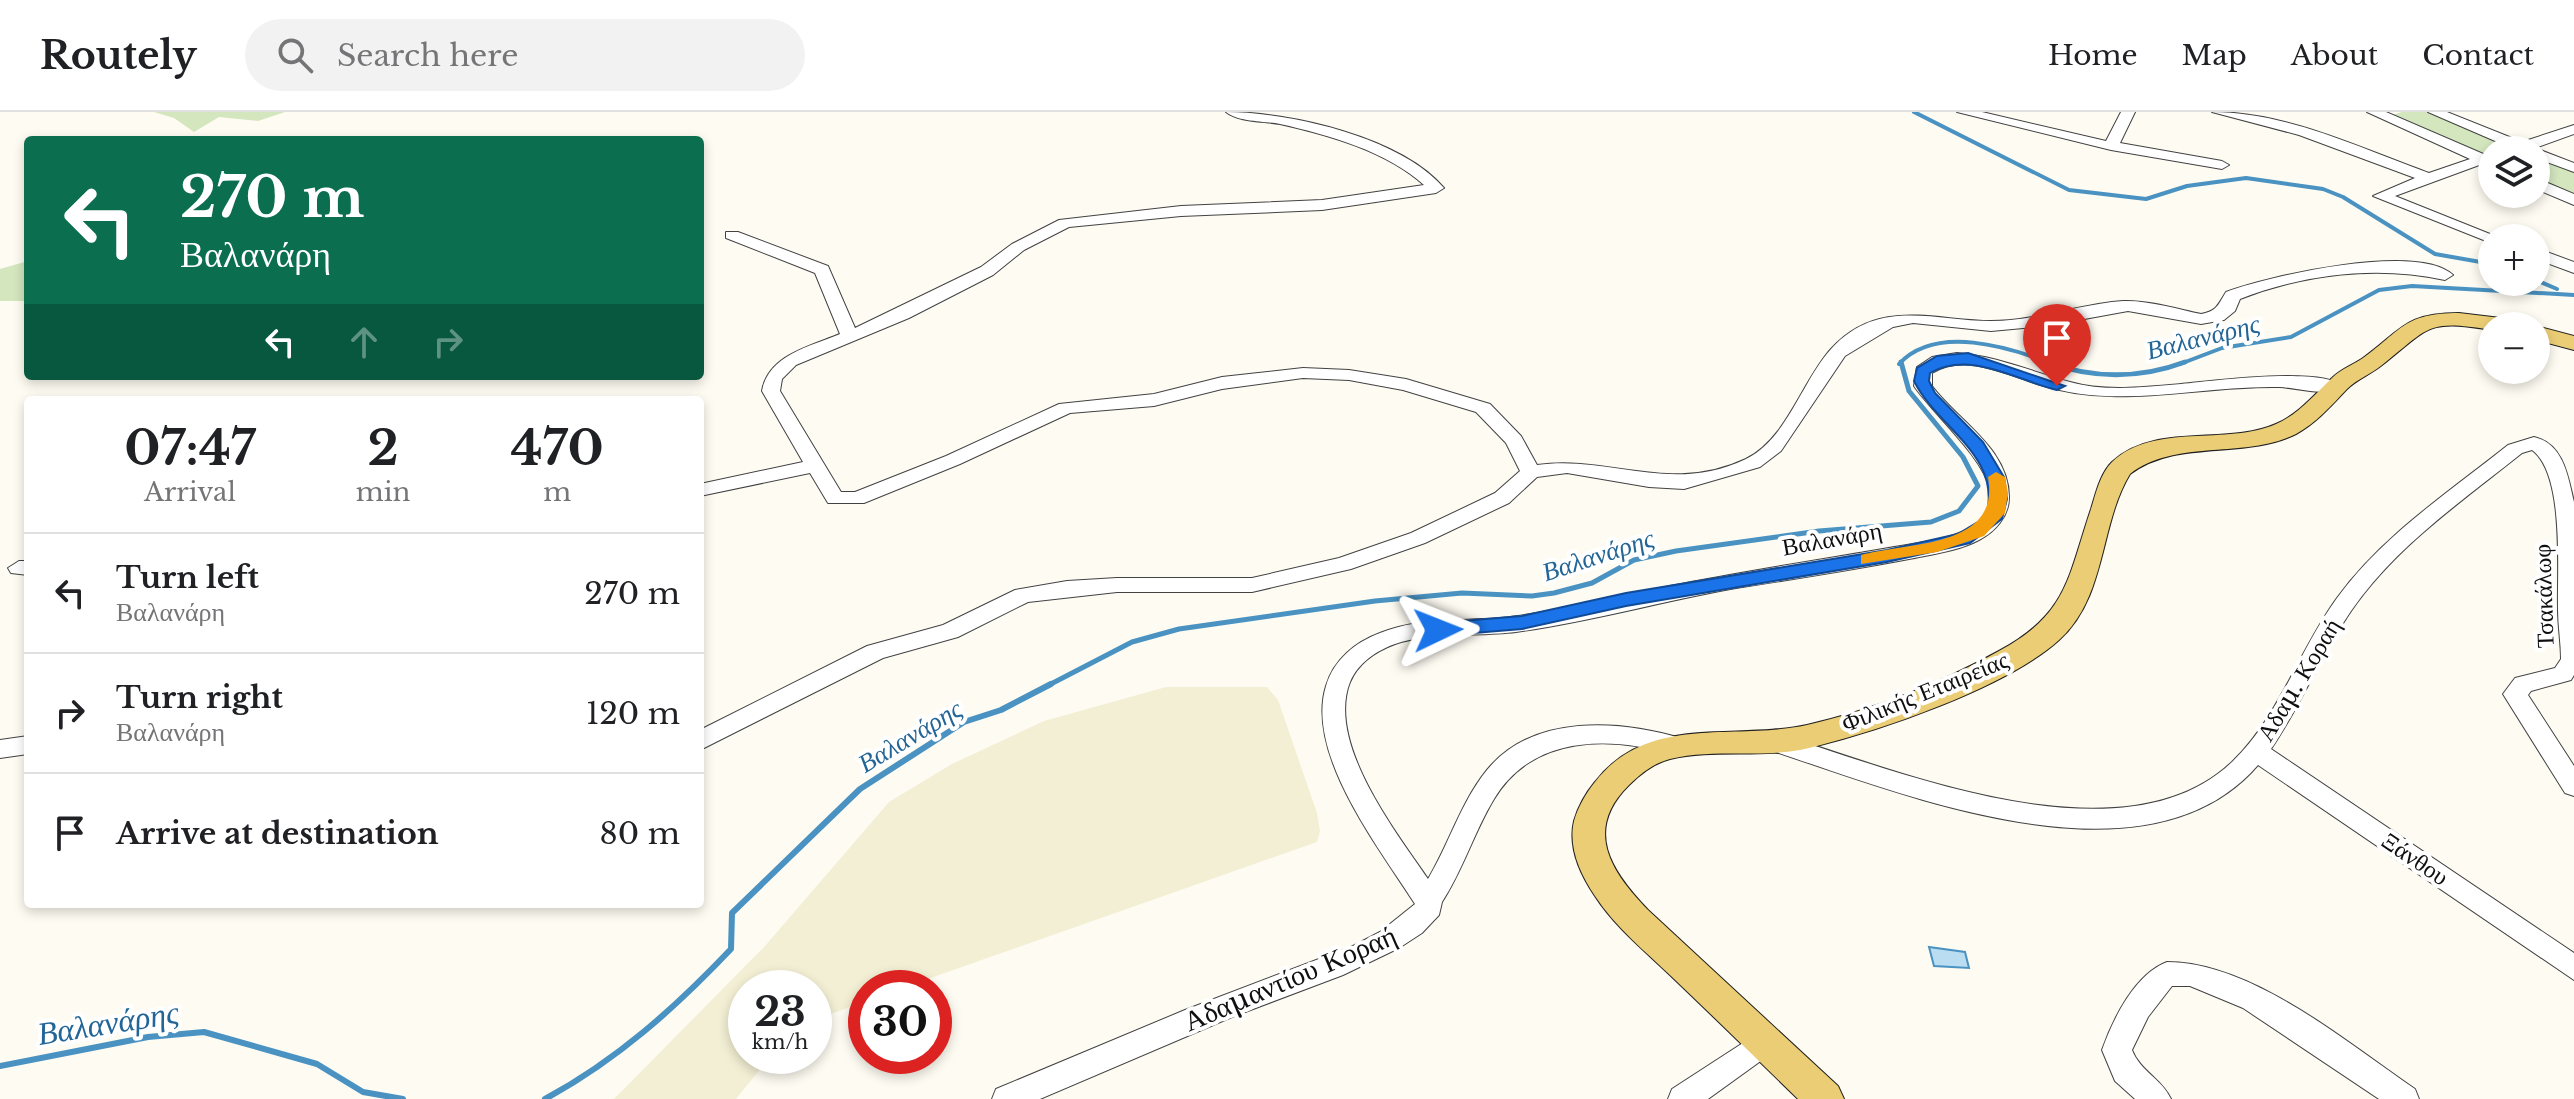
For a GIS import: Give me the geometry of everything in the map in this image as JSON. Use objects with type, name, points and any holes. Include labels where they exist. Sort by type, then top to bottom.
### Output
[{"type":"main road","name":"Φιλικής Εταιρείας","points":[[1825,1099],[1628,912],[1597,871],[1589,849],[1588,823],[1594,806],[1610,785],[1639,760],[1675,746],[1776,742],[1824,732],[1929,695],[2029,648],[2059,625],[2074,604],[2101,514],[2123,466],[2158,452],[2279,432],[2310,413],[2335,387],[2420,324],[2478,323]]},
{"type":"main road","points":[[2550,337],[2574,343]]},
{"type":"street","points":[[1233,112],[1300,122],[1330,133],[1401,162],[1426,177],[1436,188],[1322,205],[1181,211],[1065,223],[1018,247],[987,271],[903,314],[790,361],[773,378],[771,391],[835,498],[857,498],[953,460],[1066,408],[1154,400],[1222,383],[1303,373],[1349,375],[1406,385],[1483,408],[1514,440],[1531,472]]},
{"type":"street","points":[[1964,112],[2111,146],[2222,165]]},
{"type":"street","points":[[2111,146],[2128,112]]},
{"type":"street","points":[[2219,112],[2304,132],[2428,178]]},
{"type":"street","points":[[2435,112],[2494,136]]},
{"type":"street","points":[[2380,113],[2478,157]]},
{"type":"street","points":[[2550,140],[2574,129]]},
{"type":"street","points":[[2550,158],[2574,168]]},
{"type":"street","points":[[2478,164],[2381,196],[2478,233]]},
{"type":"street","points":[[2550,189],[2574,200]]},
{"type":"street","points":[[732,235],[822,270],[850,336]]},
{"type":"street","points":[[2550,259],[2574,268]]},
{"type":"street","points":[[704,739],[875,652],[950,631],[1023,595],[1067,588],[1131,585],[1252,585],[1330,568],[1418,538],[1502,498],[1531,472],[1567,467],[1649,481],[1684,483],[1753,463],[1774,447],[1838,352],[1864,334],[1888,323],[1913,318],[1991,326],[2046,321],[2128,306],[2201,319],[2218,316],[2229,307],[2232,296],[2281,279],[2398,269],[2445,275]]},
{"type":"street","name":"Βαλανάρη","points":[[1428,901],[1358,785],[1338,734],[1336,694],[1340,679],[1356,659],[1377,644],[1415,632],[1522,623],[1653,594],[1898,554],[1972,536],[1993,519],[1998,506],[1998,486],[1986,457],[1923,386],[1923,371],[1942,359],[1977,359],[2057,386],[2098,392],[2289,382],[2335,387]]},
{"type":"street","name":"Αδαμ. Κοραή","points":[[1776,742],[1971,800],[2040,814],[2099,820],[2157,813],[2187,804],[2219,787],[2256,751],[2287,705],[2332,620],[2374,568],[2515,449],[2528,443],[2547,449]]},
{"type":"street","name":"Τσακάλωφ","points":[[2547,449],[2556,459],[2563,478],[2570,546],[2572,660],[2563,674],[2523,684],[2515,694],[2574,786]]},
{"type":"street","points":[[704,489],[815,466]]},
{"type":"street","name":"Αδαμαντίου Κοραή","points":[[1007,1099],[1210,1012],[1363,953],[1415,923],[1430,907],[1428,901],[1449,873],[1483,795],[1502,769],[1522,754],[1551,742],[1593,734],[1657,740],[1675,746]]},
{"type":"street","points":[[0,749],[24,746]]},
{"type":"street","name":"Ξάνθου","points":[[2256,751],[2574,968]]},
{"type":"street","points":[[2156,1099],[2125,1071],[2117,1050],[2157,981],[2178,973],[2203,977],[2249,998],[2404,1099]]},
{"type":"street","points":[[1683,1099],[1766,1041]]},
{"type":"shaded area","points":[[1166,687],[1267,687],[1278,700],[1317,813],[1320,831],[1317,842],[952,970],[848,970],[848,1008],[832,1014],[832,970],[741,970],[889,802],[952,764],[1044,721]]},
{"type":"shaded area","points":[[728,983],[728,1074],[756,1074],[736,1099],[614,1099]]},
{"type":"green space","points":[[154,112],[285,112],[258,121],[219,117],[194,132],[174,118]]},
{"type":"green space","points":[[2428,112],[2485,136],[2478,136],[2478,153],[2392,115]]},
{"type":"green space","points":[[2550,163],[2574,173],[2574,196],[2550,185]]},
{"type":"green space","points":[[24,262],[24,301],[0,301],[0,269]]},
{"type":"water","points":[[1929,947],[1965,952],[1969,968],[1934,966]]},
{"type":"waterway","points":[[1914,112],[2069,190],[2146,199],[2187,186],[2246,178],[2323,189],[2343,197],[2435,254],[2478,262]]},
{"type":"waterway","name":"Βαλανάρης","points":[[2180,364],[2222,348],[2291,337],[2379,290],[2412,286],[2574,295]]},
{"type":"waterway","points":[[2550,286],[2557,289]]},
{"type":"waterway","name":"Βαλανάρης","points":[[1901,362],[1914,352],[1952,342],[1995,346],[2053,364]]},
{"type":"waterway","name":"Βαλανάρης","points":[[1047,686],[1132,642],[1179,629],[1375,601],[1462,593],[1532,596],[1554,593],[1592,583],[1634,560],[1676,551],[1819,531],[1931,522],[1959,511],[1978,486],[1963,457],[1909,391],[1901,362]]},
{"type":"waterway","name":"Βαλανάρης","points":[[2047,362],[2081,372],[2116,375],[2151,372],[2185,362]]},
{"type":"waterway","name":"Βαλανάρης","points":[[545,1099],[621,1050],[710,971],[731,949],[732,913],[860,789],[964,722],[1001,710],[1051,684]]},
{"type":"waterway","name":"Βαλανάρης","points":[[0,1066],[148,1037],[204,1032],[317,1064],[363,1092],[403,1099]]},
{"type":"slow traffic","points":[[1867,560],[1972,536],[1989,524],[1996,513],[1999,493],[1996,477]]},
{"type":"route","points":[[1438,630],[1522,623],[1626,599],[1887,556],[1972,536],[1989,524],[1996,513],[1999,499],[1996,477],[1977,446],[1928,395],[1921,378],[1923,371],[1942,359],[1961,357],[1986,361],[2057,386]]}]
